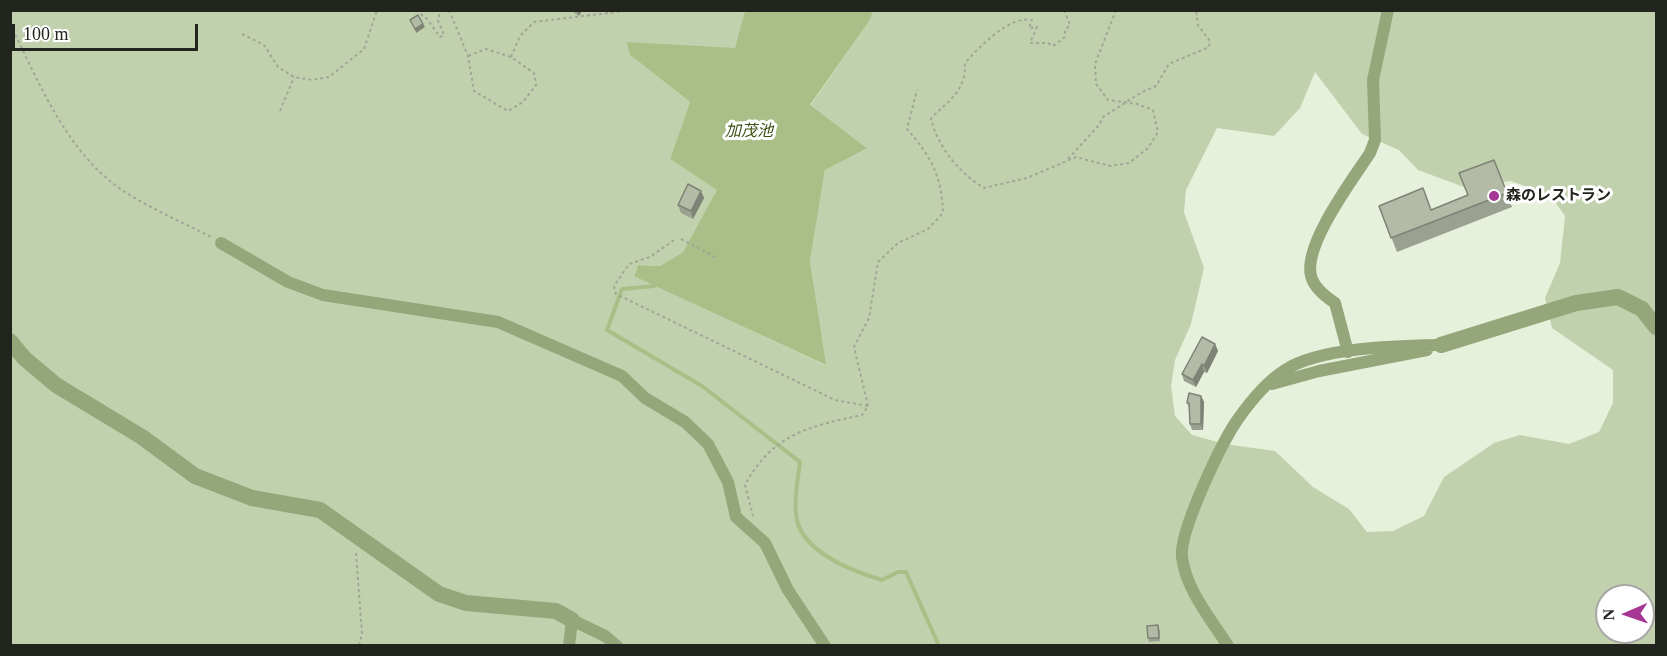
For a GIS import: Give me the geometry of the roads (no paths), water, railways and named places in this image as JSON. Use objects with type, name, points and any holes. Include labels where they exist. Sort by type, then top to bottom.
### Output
[{"type":"street","points":[[1348,352],[1335,303],[1322,293],[1311,276],[1313,256],[1323,224],[1370,153],[1375,140],[1373,80],[1388,10]]},
{"type":"street","points":[[221,243],[288,282],[323,295],[498,321],[622,376],[645,398],[685,422],[708,444],[728,482],[736,517],[765,543],[788,590],[825,645]]},
{"type":"street","points":[[1268,385],[1319,370],[1415,354],[1576,303],[1618,297],[1642,309],[1656,327]]},
{"type":"street","points":[[10,341],[24,358],[56,385],[142,437],[195,476],[252,498],[320,510],[439,594],[466,603],[556,611],[605,636],[616,645]]},
{"type":"street","points":[[1228,645],[1197,598],[1188,579],[1182,555],[1196,505],[1236,421],[1268,385],[1285,370],[1308,361],[1384,347],[1441,345]]},
{"type":"street","points":[[569,645],[572,620]]},
{"type":"water","name":"加茂池","points":[[745,11],[873,11],[870,20],[810,105],[867,148],[825,170],[810,261],[826,365],[634,276],[638,265],[660,266],[683,252],[717,190],[670,159],[690,102],[630,55],[627,42],[735,48]]},
{"type":"waterway","points":[[657,283],[654,286],[622,289],[607,330],[702,386],[800,462],[796,514],[799,527],[806,539],[829,558],[882,580],[898,572],[906,572],[939,646]]},
{"type":"place","name":"森のレストラン","points":[[1494,196]]}]
